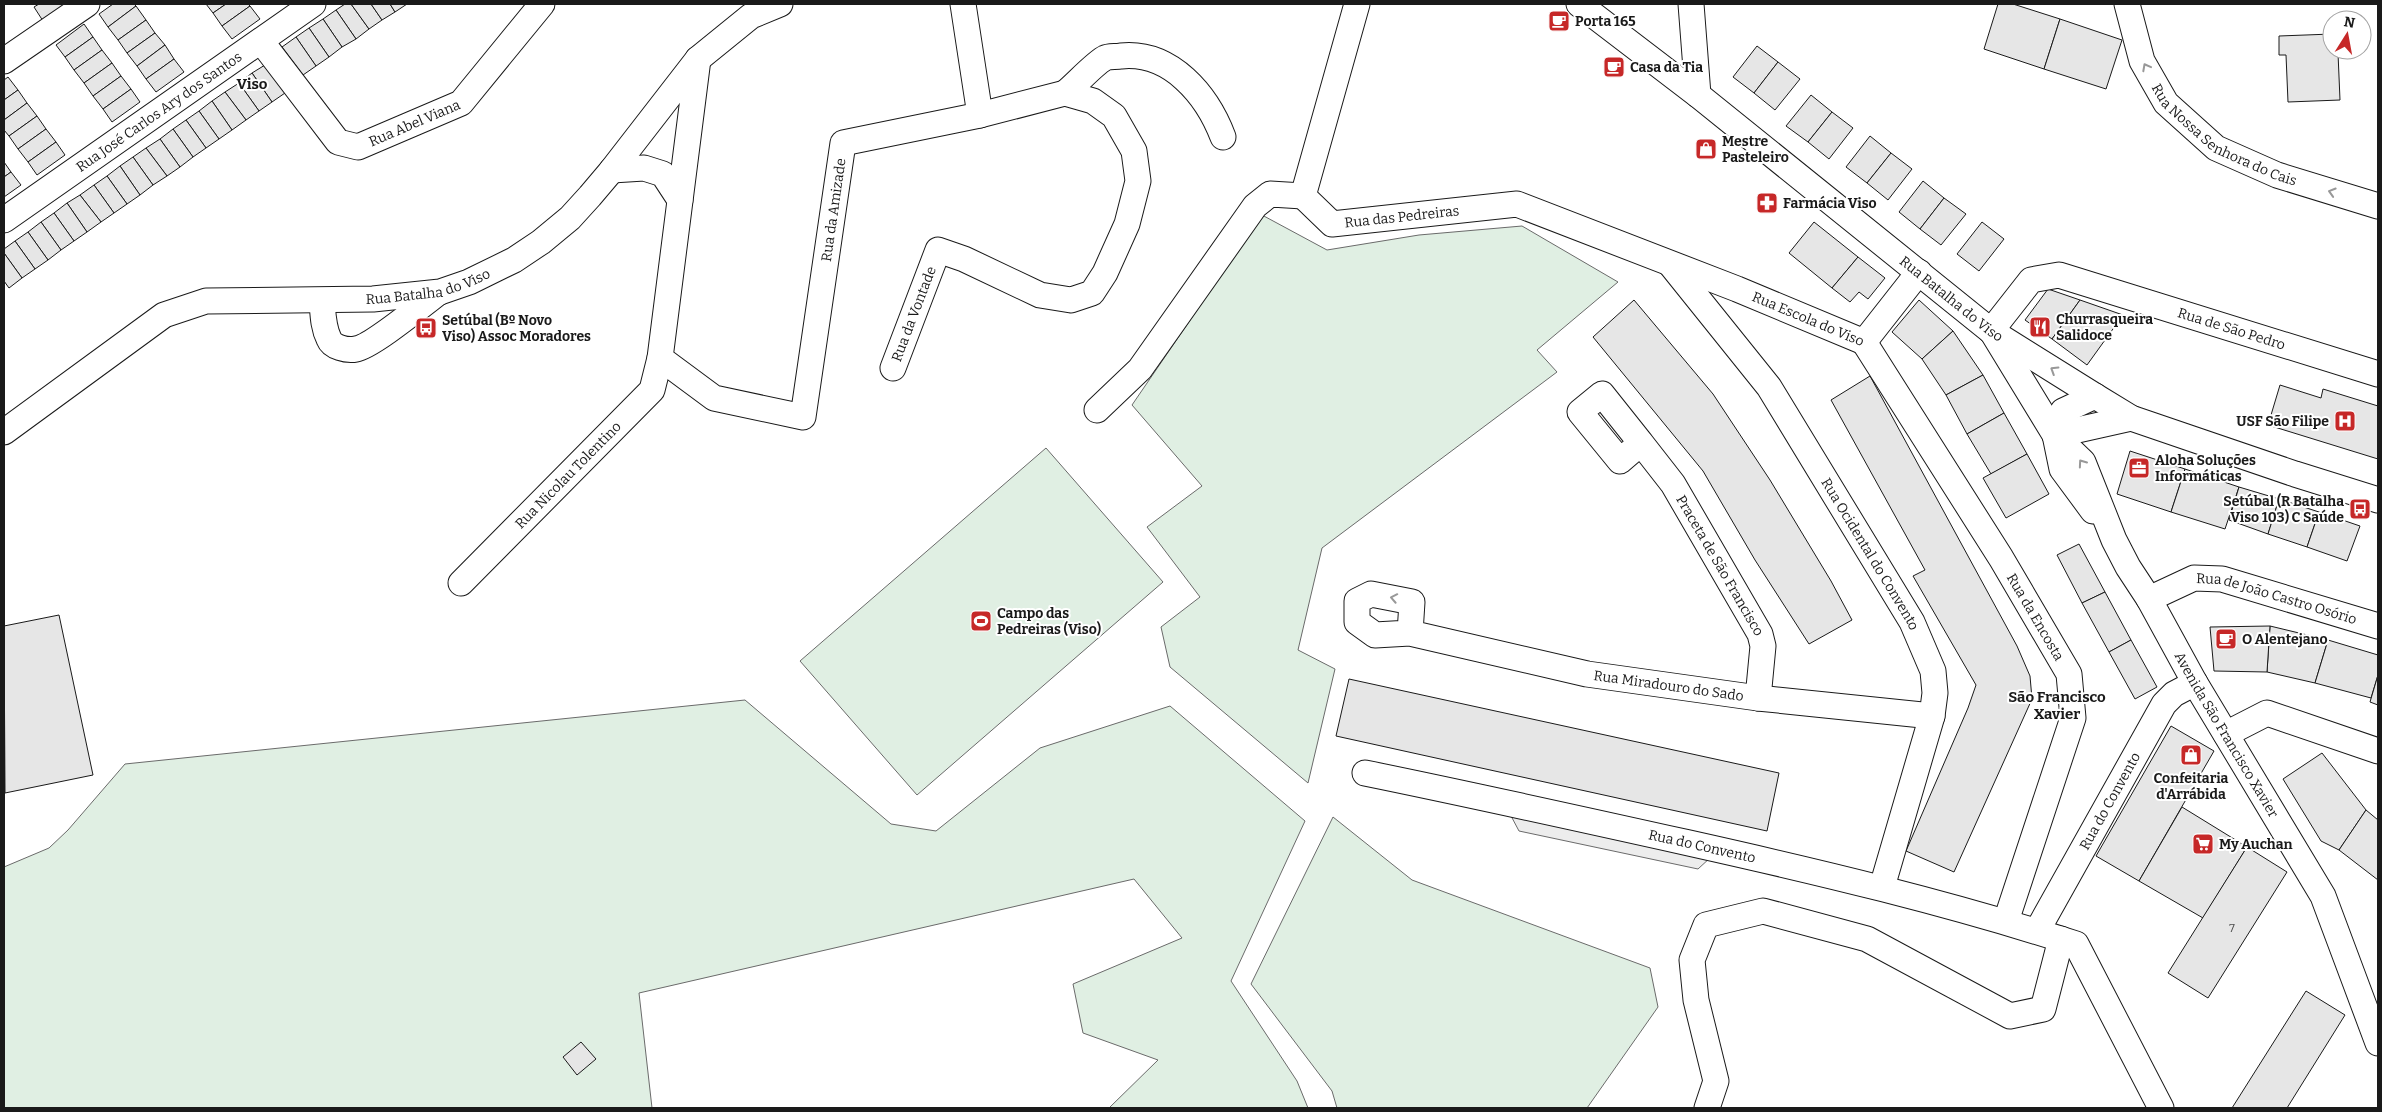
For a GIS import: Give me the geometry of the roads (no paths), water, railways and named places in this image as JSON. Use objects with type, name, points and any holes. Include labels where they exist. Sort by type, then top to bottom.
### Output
[{"type":"street","points":[[4,61],[87,4]]},
{"type":"street","name":"Rua José Carlos Ary dos Santos","points":[[4,220],[312,4]]},
{"type":"street","name":"Rua Abel Viana","points":[[261,41],[338,142],[358,147],[461,103],[542,4]]},
{"type":"street","name":"Rua Batalha do Viso","points":[[4,432],[164,315],[206,301],[373,299],[440,292],[487,274],[541,242],[570,218],[612,170],[698,59],[751,16],[780,4]]},
{"type":"street","points":[[963,4],[980,115],[1065,93],[1105,58],[1134,55],[1169,66],[1193,86],[1214,115],[1223,137]]},
{"type":"street","points":[[1097,410],[1140,369],[1254,206],[1270,194],[1303,196],[1357,4]]},
{"type":"street","name":"Rua Batalha do Viso","points":[[1579,4],[1698,95],[1991,331],[2131,418],[2378,500]]},
{"type":"street","points":[[1691,4],[1698,95]]},
{"type":"street","name":"Rua Nossa Senhora do Cais","points":[[2127,4],[2142,61],[2166,103],[2216,148],[2277,175],[2378,206]]},
{"type":"street","name":"Rua Nicolau Tolentino","points":[[461,583],[652,390],[660,358],[698,59]]},
{"type":"street","name":"Rua da Vontade","points":[[892,368],[938,250],[964,259],[1040,295],[1071,300],[1092,292],[1105,273],[1127,224],[1138,181],[1134,151],[1114,116],[1093,101],[1065,93]]},
{"type":"street","name":"Rua da Amizade","points":[[660,358],[714,398],[802,416],[843,143],[980,115]]},
{"type":"street","points":[[612,170],[644,168],[663,174],[680,200]]},
{"type":"street","name":"Rua das Pedreiras","points":[[1303,196],[1332,224],[1516,204],[1669,263]]},
{"type":"street","name":"Rua Escola do Viso","points":[[1669,263],[1864,342],[1919,272]]},
{"type":"street","name":"Rua Ocidental do Convento","points":[[1669,263],[1769,387],[1912,622],[1934,671],[1935,693],[1932,716],[1882,887]]},
{"type":"street","name":"Rua de São Pedro","points":[[1991,331],[2031,280],[2059,275],[2378,374]]},
{"type":"street","points":[[322,301],[324,325],[329,341],[339,348],[355,350],[369,343],[440,292]]},
{"type":"street","name":"Avenida São Francisco Xavier","points":[[1991,331],[2055,435],[2062,468],[2114,540],[2195,683],[2323,896],[2377,1035]]},
{"type":"street","name":"Rua da Encosta","points":[[1864,342],[2002,558],[2069,674],[2073,718],[2006,921]]},
{"type":"street","points":[[2055,435],[2063,411],[2096,396]]},
{"type":"street","points":[[2055,435],[2131,418]]},
{"type":"street","name":"Praceta de São Francisco","points":[[1642,443],[1673,484],[1760,634],[1763,646],[1758,698]]},
{"type":"street","name":"Rua de João Castro Osório","points":[[2149,599],[2194,578],[2222,579],[2378,626]]},
{"type":"street","name":"Rua Miradouro do Sado","points":[[1410,633],[1587,674],[1758,698],[1932,716]]},
{"type":"street","name":"Rua do Convento","points":[[2037,930],[2164,704],[2174,694],[2195,683]]},
{"type":"street","points":[[2226,734],[2267,713],[2378,751]]},
{"type":"street","name":"Rua do Convento","points":[[1365,773],[1510,803],[1882,887],[2037,930],[2076,944],[2161,1108]]},
{"type":"street","points":[[1707,1108],[1716,1081],[1696,1000],[1692,960],[1706,925],[1763,911],[1867,939],[2010,1016],[2043,1009],[2061,939]]},
{"type":"place","name":"Porta 165","points":[[1559,21]]},
{"type":"place","name":"Casa da Tia","points":[[1614,67]]},
{"type":"place","name":"Mestre Pasteleiro","points":[[1706,149]]},
{"type":"place","name":"Farmácia Viso","points":[[1767,203]]},
{"type":"place","name":"Churrasqueira Salidoce","points":[[2040,327]]},
{"type":"place","name":"Setúbal (Bº Novo Viso) Assoc Moradores","points":[[426,328]]},
{"type":"place","name":"USF São Filipe","points":[[2345,421]]},
{"type":"place","name":"Aloha Soluções Informáticas","points":[[2139,468]]},
{"type":"place","name":"Setúbal (R Batalha Viso 103) C Saúde","points":[[2360,509]]},
{"type":"place","name":"Campo das Pedreiras (Viso)","points":[[981,621]]},
{"type":"place","name":"O Alentejano","points":[[2226,639]]},
{"type":"place","name":"Confeitaria d'Arrábida","points":[[2191,755]]},
{"type":"place","name":"My Auchan","points":[[2203,844]]},
{"type":"district","name":"Viso","points":[[252,84]]},
{"type":"district","name":"São Francisco Xavier","points":[[2057,706]]}]
